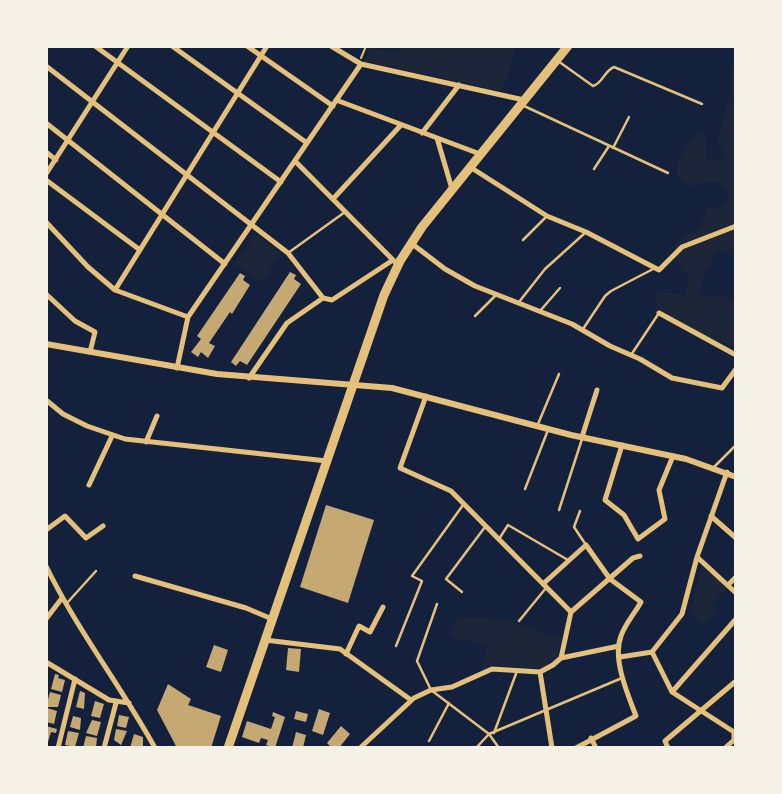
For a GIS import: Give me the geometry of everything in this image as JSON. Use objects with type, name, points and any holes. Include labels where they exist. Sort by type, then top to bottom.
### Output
[{"type":"main road","points":[[228,748],[396,262],[469,167],[568,46]]},
{"type":"street","points":[[95,46],[281,182]]},
{"type":"street","points":[[46,174],[128,46]]},
{"type":"street","points":[[172,46],[307,143]]},
{"type":"street","points":[[247,46],[332,106]]},
{"type":"street","points":[[115,290],[267,46]]},
{"type":"street","points":[[331,46],[361,64],[459,85],[522,103]]},
{"type":"street","points":[[177,368],[188,317],[361,64]]},
{"type":"street","points":[[46,66],[252,223],[288,253],[323,298],[332,300],[396,262],[295,161]]},
{"type":"street","points":[[422,133],[459,85]]},
{"type":"street","points":[[336,100],[480,154]]},
{"type":"street","points":[[46,123],[225,264]]},
{"type":"street","points":[[333,199],[401,125]]},
{"type":"street","points":[[438,138],[452,189]]},
{"type":"street","points":[[46,152],[56,160]]},
{"type":"street","points":[[469,167],[547,216],[586,232],[659,270],[682,247],[736,226]]},
{"type":"street","points":[[46,180],[140,250]]},
{"type":"street","points":[[46,222],[88,267],[115,290],[188,317]]},
{"type":"street","points":[[411,243],[445,269],[495,296],[518,302],[582,330],[672,378],[722,388],[736,369]]},
{"type":"street","points":[[46,294],[75,321],[95,332],[90,352]]},
{"type":"street","points":[[249,378],[286,323],[323,298]]},
{"type":"street","points":[[659,313],[736,355]]},
{"type":"street","points":[[46,344],[177,368],[249,378],[392,388],[548,429],[673,456],[727,472],[736,477]]},
{"type":"street","points":[[582,437],[597,390]]},
{"type":"street","points":[[426,396],[400,468],[451,491],[570,612]]},
{"type":"street","points":[[46,400],[63,414],[112,436],[146,442],[327,461]]},
{"type":"street","points":[[146,442],[157,416]]},
{"type":"street","points":[[89,485],[112,436]]},
{"type":"street","points":[[622,445],[605,500],[624,515],[638,538],[665,519],[659,490],[673,456]]},
{"type":"street","points":[[620,657],[652,652],[682,614],[697,557],[727,472]]},
{"type":"street","points":[[46,530],[65,516],[86,538],[103,526]]},
{"type":"street","points":[[712,516],[736,538]]},
{"type":"street","points":[[545,586],[568,560],[586,545],[610,579],[641,602],[621,636],[619,646],[622,678],[636,716],[591,738],[576,748]]},
{"type":"street","points":[[561,658],[570,612],[633,558],[640,556]]},
{"type":"street","points":[[697,557],[736,593]]},
{"type":"street","points":[[46,566],[62,598],[129,703],[155,748]]},
{"type":"street","points":[[135,576],[246,608],[272,619]]},
{"type":"street","points":[[728,585],[736,577]]},
{"type":"street","points":[[46,619],[62,598]]},
{"type":"street","points":[[346,654],[359,626],[370,632],[383,606]]},
{"type":"street","points":[[672,692],[736,619]]},
{"type":"street","points":[[265,640],[340,649],[411,700]]},
{"type":"street","points":[[360,748],[411,700],[432,690],[452,687],[492,668],[540,672],[561,658],[619,646]]},
{"type":"street","points":[[652,652],[672,692],[734,732],[734,740],[725,748]]},
{"type":"street","points":[[46,662],[116,703],[129,703]]},
{"type":"street","points":[[540,672],[548,710],[552,748]]},
{"type":"street","points":[[58,748],[75,680]]},
{"type":"street","points":[[668,748],[665,741],[736,681]]},
{"type":"street","points":[[104,748],[116,703]]},
{"type":"street","points":[[591,738],[596,748]]},
{"type":"lane","points":[[556,60],[593,86],[598,84],[608,69],[614,67],[702,104]]},
{"type":"lane","points":[[522,103],[668,173]]},
{"type":"lane","points":[[613,148],[629,117]]},
{"type":"lane","points":[[594,169],[609,146]]},
{"type":"lane","points":[[288,253],[345,212]]},
{"type":"lane","points":[[523,240],[547,216]]},
{"type":"lane","points":[[518,302],[545,269],[586,232]]},
{"type":"lane","points":[[582,330],[605,296],[655,268]]},
{"type":"lane","points":[[540,311],[560,288]]},
{"type":"lane","points":[[475,316],[495,296]]},
{"type":"lane","points":[[631,355],[659,313]]},
{"type":"lane","points":[[537,426],[559,374]]},
{"type":"lane","points":[[525,489],[548,429]]},
{"type":"lane","points":[[559,510],[582,437]]},
{"type":"lane","points":[[713,468],[736,445]]},
{"type":"lane","points":[[396,646],[422,581],[412,576],[464,504]]},
{"type":"lane","points":[[580,511],[574,527],[586,545]]},
{"type":"lane","points":[[499,539],[508,525],[568,560]]},
{"type":"lane","points":[[462,592],[446,580],[486,526]]},
{"type":"lane","points":[[66,604],[96,571]]},
{"type":"lane","points":[[46,575],[52,579]]},
{"type":"lane","points":[[519,621],[545,586]]},
{"type":"lane","points":[[437,604],[417,661],[432,690],[489,734],[500,748]]},
{"type":"lane","points":[[494,733],[517,669]]},
{"type":"lane","points":[[476,748],[489,734],[622,678]]},
{"type":"lane","points":[[428,741],[449,703]]},
{"type":"path","points":[[363,54],[366,46]]},
{"type":"shaded area","points":[[399,46],[514,46],[512,63],[501,91],[365,61],[370,47],[399,54]]},
{"type":"shaded area","points":[[736,57],[736,258],[726,252],[716,251],[712,257],[712,263],[706,271],[699,292],[703,296],[724,296],[733,299],[736,296],[736,351],[726,343],[685,330],[670,322],[664,316],[654,298],[659,292],[684,295],[689,278],[679,263],[675,247],[683,238],[697,230],[708,207],[722,207],[728,197],[725,188],[718,181],[690,186],[678,176],[677,165],[691,139],[699,131],[705,133],[707,159],[724,159],[725,154],[719,145],[718,136],[730,96],[731,75]]},
{"type":"shaded area","points":[[254,236],[258,236],[281,254],[262,282],[234,264]]},
{"type":"shaded area","points":[[702,567],[706,567],[727,588],[711,605],[717,611],[703,625],[690,613]]},
{"type":"shaded area","points":[[456,617],[503,619],[561,639],[557,657],[550,665],[540,668],[491,665],[482,671],[487,645],[450,637]]},
{"type":"building","points":[[290,272],[296,275],[294,279],[301,284],[247,365],[240,361],[236,366],[231,362]]},
{"type":"building","points":[[240,273],[245,276],[243,280],[250,285],[232,314],[230,312],[209,343],[215,346],[208,358],[201,352],[198,357],[191,352],[201,339],[197,336]]},
{"type":"building","points":[[326,505],[374,520],[348,603],[300,587]]},
{"type":"building","points":[[214,645],[228,650],[221,672],[206,667]]},
{"type":"building","points":[[288,648],[301,649],[299,672],[286,670]]},
{"type":"building","points":[[55,674],[59,675],[58,678],[65,680],[62,692],[51,689]]},
{"type":"building","points":[[168,684],[191,699],[188,705],[221,716],[211,748],[177,748],[157,710]]},
{"type":"building","points":[[80,691],[85,693],[84,709],[76,707]]},
{"type":"building","points":[[50,692],[61,695],[58,707],[46,707]]},
{"type":"building","points":[[95,701],[104,704],[100,718],[91,716]]},
{"type":"building","points":[[47,708],[57,711],[54,724],[46,722]]},
{"type":"building","points":[[319,709],[330,713],[323,735],[312,731]]},
{"type":"building","points":[[296,711],[308,714],[306,722],[294,719]]},
{"type":"building","points":[[273,712],[285,717],[275,748],[266,745],[268,740],[261,738],[259,743],[242,737],[247,721],[271,729],[275,717],[272,716]]},
{"type":"building","points":[[119,715],[129,717],[126,728],[117,726]]},
{"type":"building","points":[[73,716],[81,718],[80,730],[70,727]]},
{"type":"building","points":[[92,720],[101,722],[97,736],[86,733]]},
{"type":"building","points":[[46,726],[57,729],[56,733],[51,732],[48,742],[46,741]]},
{"type":"building","points":[[341,726],[350,734],[339,748],[332,748],[327,743]]},
{"type":"building","points":[[116,729],[127,731],[121,745],[114,740]]},
{"type":"building","points":[[68,731],[79,733],[75,747],[65,745]]},
{"type":"building","points":[[296,732],[306,735],[303,748],[292,748]]},
{"type":"building","points":[[134,734],[143,737],[143,748],[130,748]]},
{"type":"building","points":[[86,736],[97,738],[96,748],[83,748]]}]
